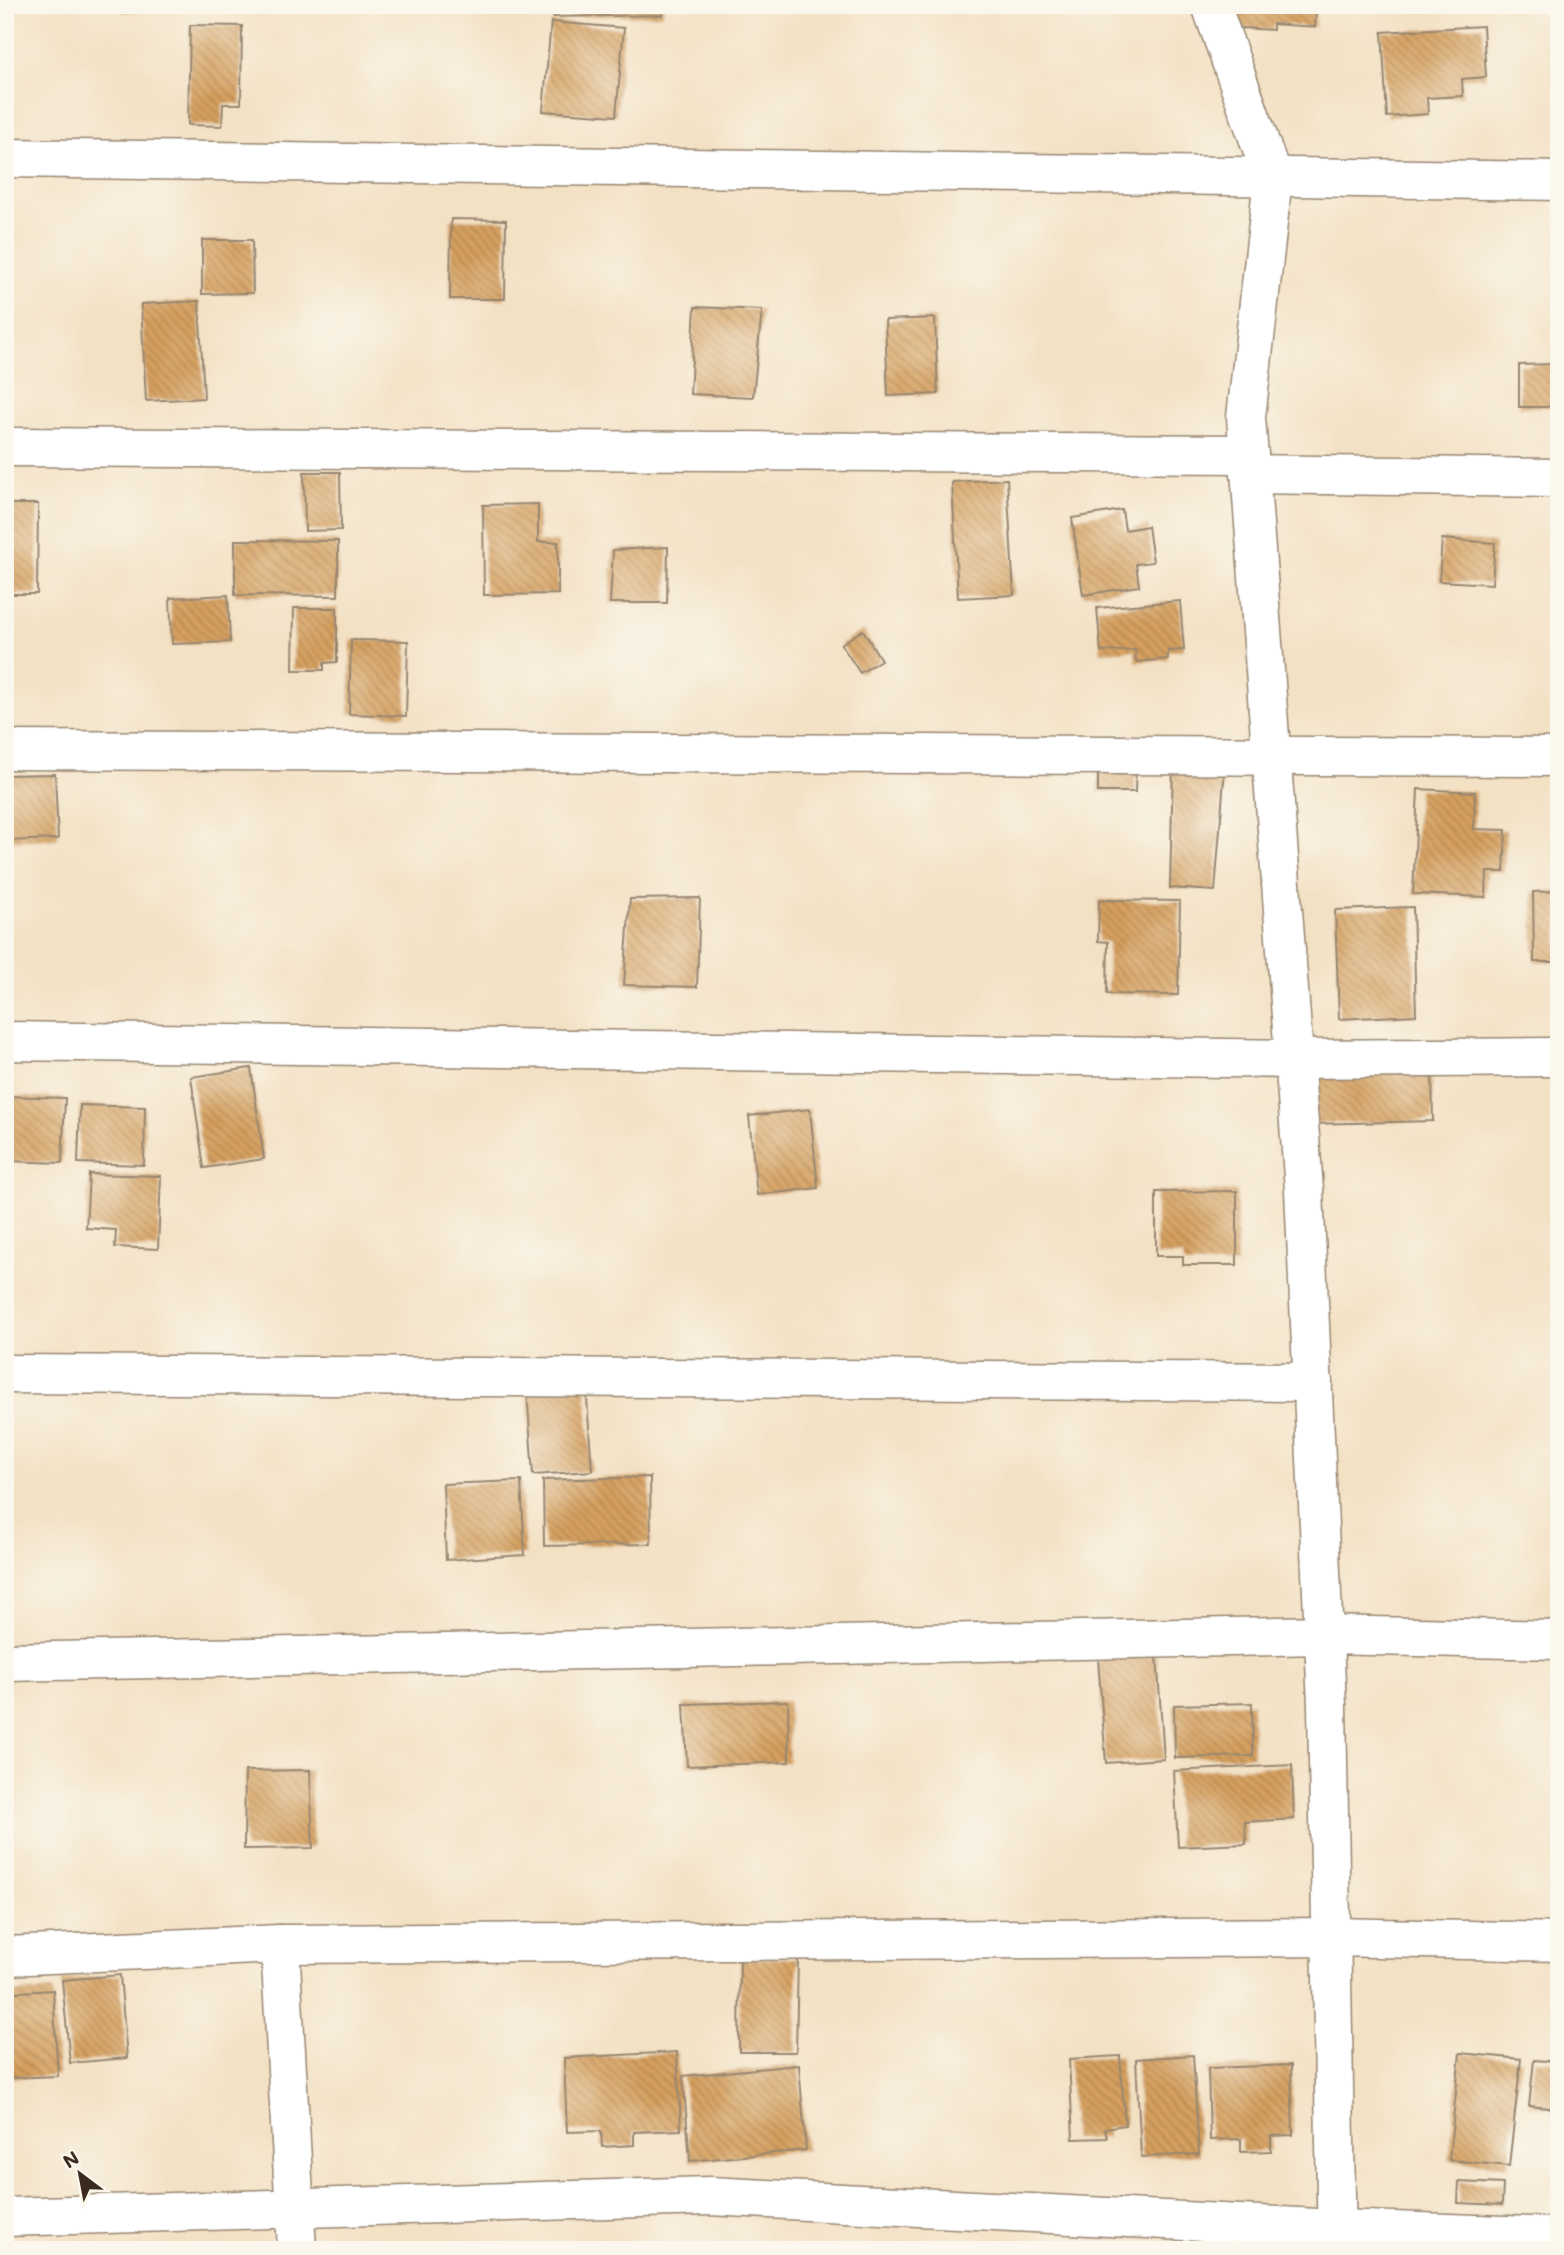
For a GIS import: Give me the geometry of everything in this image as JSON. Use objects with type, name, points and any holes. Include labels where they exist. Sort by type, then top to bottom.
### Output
[{"type":"street","points":[[1211,5],[1273,179],[1246,417],[1295,1059],[1313,1382],[1333,1937],[1336,2240]]},
{"type":"street","points":[[5,158],[1273,179],[1559,181]]},
{"type":"street","points":[[5,447],[1250,464],[1559,478]]},
{"type":"street","points":[[5,750],[1559,757]]},
{"type":"street","points":[[5,1041],[1295,1059],[1559,1057]]},
{"type":"street","points":[[5,1374],[1313,1382]]},
{"type":"street","points":[[5,1662],[1324,1634],[1559,1640]]},
{"type":"street","points":[[5,1956],[280,1944],[1333,1937],[1559,1942]]},
{"type":"street","points":[[280,1944],[297,2250]]},
{"type":"street","points":[[5,2217],[710,2196],[1336,2240],[1559,2237]]},
{"type":"building","points":[[121,5],[180,5],[180,8],[122,12]]},
{"type":"building","points":[[489,5],[545,5],[545,8],[489,9]]},
{"type":"building","points":[[552,5],[663,5],[663,15],[553,17]]},
{"type":"building","points":[[1227,5],[1316,5],[1315,27],[1273,24],[1273,30],[1225,27]]},
{"type":"building","points":[[551,22],[624,28],[616,116],[543,111]]},
{"type":"building","points":[[190,25],[242,26],[241,104],[223,104],[222,126],[188,125]]},
{"type":"building","points":[[1483,26],[1486,77],[1462,79],[1463,96],[1427,98],[1428,114],[1387,117],[1382,32]]},
{"type":"building","points":[[451,219],[506,220],[505,299],[450,299]]},
{"type":"building","points":[[202,240],[252,240],[253,293],[202,294]]},
{"type":"building","points":[[199,301],[204,398],[146,401],[141,304]]},
{"type":"building","points":[[695,307],[762,310],[753,397],[690,394]]},
{"type":"building","points":[[935,318],[938,394],[888,396],[885,320]]},
{"type":"building","points":[[1555,364],[1555,407],[1519,407],[1519,365]]},
{"type":"building","points":[[304,472],[340,472],[341,530],[305,531]]},
{"type":"building","points":[[1007,479],[1014,595],[958,598],[952,482]]},
{"type":"building","points":[[5,504],[38,504],[37,594],[5,594]]},
{"type":"building","points":[[538,504],[538,542],[558,542],[558,594],[484,595],[483,505]]},
{"type":"building","points":[[1122,510],[1125,530],[1148,526],[1153,562],[1136,564],[1139,586],[1083,595],[1072,518]]},
{"type":"building","points":[[1442,539],[1495,543],[1492,584],[1439,581]]},
{"type":"building","points":[[235,540],[338,541],[338,596],[235,595]]},
{"type":"building","points":[[668,547],[667,603],[610,603],[613,550]]},
{"type":"building","points":[[228,595],[230,642],[172,644],[170,598]]},
{"type":"building","points":[[1180,601],[1184,650],[1168,651],[1168,659],[1136,662],[1135,650],[1101,652],[1097,608]]},
{"type":"building","points":[[294,608],[337,608],[337,662],[324,663],[324,670],[293,670]]},
{"type":"building","points":[[863,630],[881,660],[860,673],[841,644]]},
{"type":"building","points":[[351,640],[408,641],[406,716],[349,714]]},
{"type":"building","points":[[1098,761],[1136,761],[1135,792],[1098,792]]},
{"type":"building","points":[[1173,763],[1225,767],[1215,891],[1170,888]]},
{"type":"building","points":[[55,774],[58,839],[5,841],[5,775]]},
{"type":"building","points":[[1418,789],[1475,792],[1474,829],[1506,830],[1504,872],[1487,872],[1486,897],[1413,894]]},
{"type":"building","points":[[1559,891],[1559,962],[1534,962],[1533,892]]},
{"type":"building","points":[[700,898],[697,987],[624,985],[630,899]]},
{"type":"building","points":[[1099,900],[1180,901],[1178,995],[1107,994],[1108,942],[1098,941]]},
{"type":"building","points":[[1413,907],[1416,1015],[1339,1019],[1335,910]]},
{"type":"building","points":[[251,1068],[264,1159],[204,1168],[191,1077]]},
{"type":"building","points":[[1432,1068],[1433,1121],[1311,1124],[1310,1071]]},
{"type":"building","points":[[5,1096],[65,1098],[62,1163],[5,1161]]},
{"type":"building","points":[[80,1105],[145,1107],[144,1165],[78,1163]]},
{"type":"building","points":[[810,1109],[818,1188],[757,1195],[749,1116]]},
{"type":"building","points":[[89,1174],[161,1176],[158,1249],[115,1247],[116,1230],[86,1228]]},
{"type":"building","points":[[1237,1191],[1237,1265],[1183,1265],[1183,1256],[1156,1256],[1156,1192]]},
{"type":"building","points":[[586,1385],[592,1471],[533,1475],[527,1390]]},
{"type":"building","points":[[650,1477],[651,1544],[544,1546],[543,1480]]},
{"type":"building","points":[[521,1481],[525,1555],[446,1560],[443,1484]]},
{"type":"building","points":[[1157,1655],[1164,1759],[1106,1763],[1098,1659]]},
{"type":"building","points":[[788,1701],[789,1762],[687,1766],[684,1704]]},
{"type":"building","points":[[1252,1703],[1253,1756],[1175,1758],[1174,1705]]},
{"type":"building","points":[[1292,1765],[1294,1819],[1245,1822],[1246,1844],[1178,1847],[1174,1771]]},
{"type":"building","points":[[310,1770],[313,1848],[244,1849],[245,1771]]},
{"type":"building","points":[[740,1958],[798,1958],[796,2052],[739,2052]]},
{"type":"building","points":[[120,1975],[127,2058],[70,2063],[62,1980]]},
{"type":"building","points":[[53,1990],[58,2076],[9,2078],[5,1993]]},
{"type":"building","points":[[677,2052],[681,2130],[634,2132],[634,2145],[602,2147],[601,2131],[567,2132],[564,2058]]},
{"type":"building","points":[[1460,2053],[1521,2059],[1509,2166],[1449,2160]]},
{"type":"building","points":[[1193,2055],[1199,2154],[1141,2157],[1136,2059]]},
{"type":"building","points":[[1120,2056],[1125,2125],[1105,2128],[1107,2138],[1073,2139],[1069,2059]]},
{"type":"building","points":[[1534,2060],[1559,2062],[1559,2109],[1529,2106]]},
{"type":"building","points":[[799,2065],[806,2150],[690,2161],[683,2076]]},
{"type":"building","points":[[1291,2065],[1293,2135],[1271,2136],[1271,2151],[1241,2152],[1241,2139],[1210,2140],[1208,2068]]},
{"type":"building","points":[[1459,2182],[1503,2184],[1502,2205],[1458,2203]]}]
